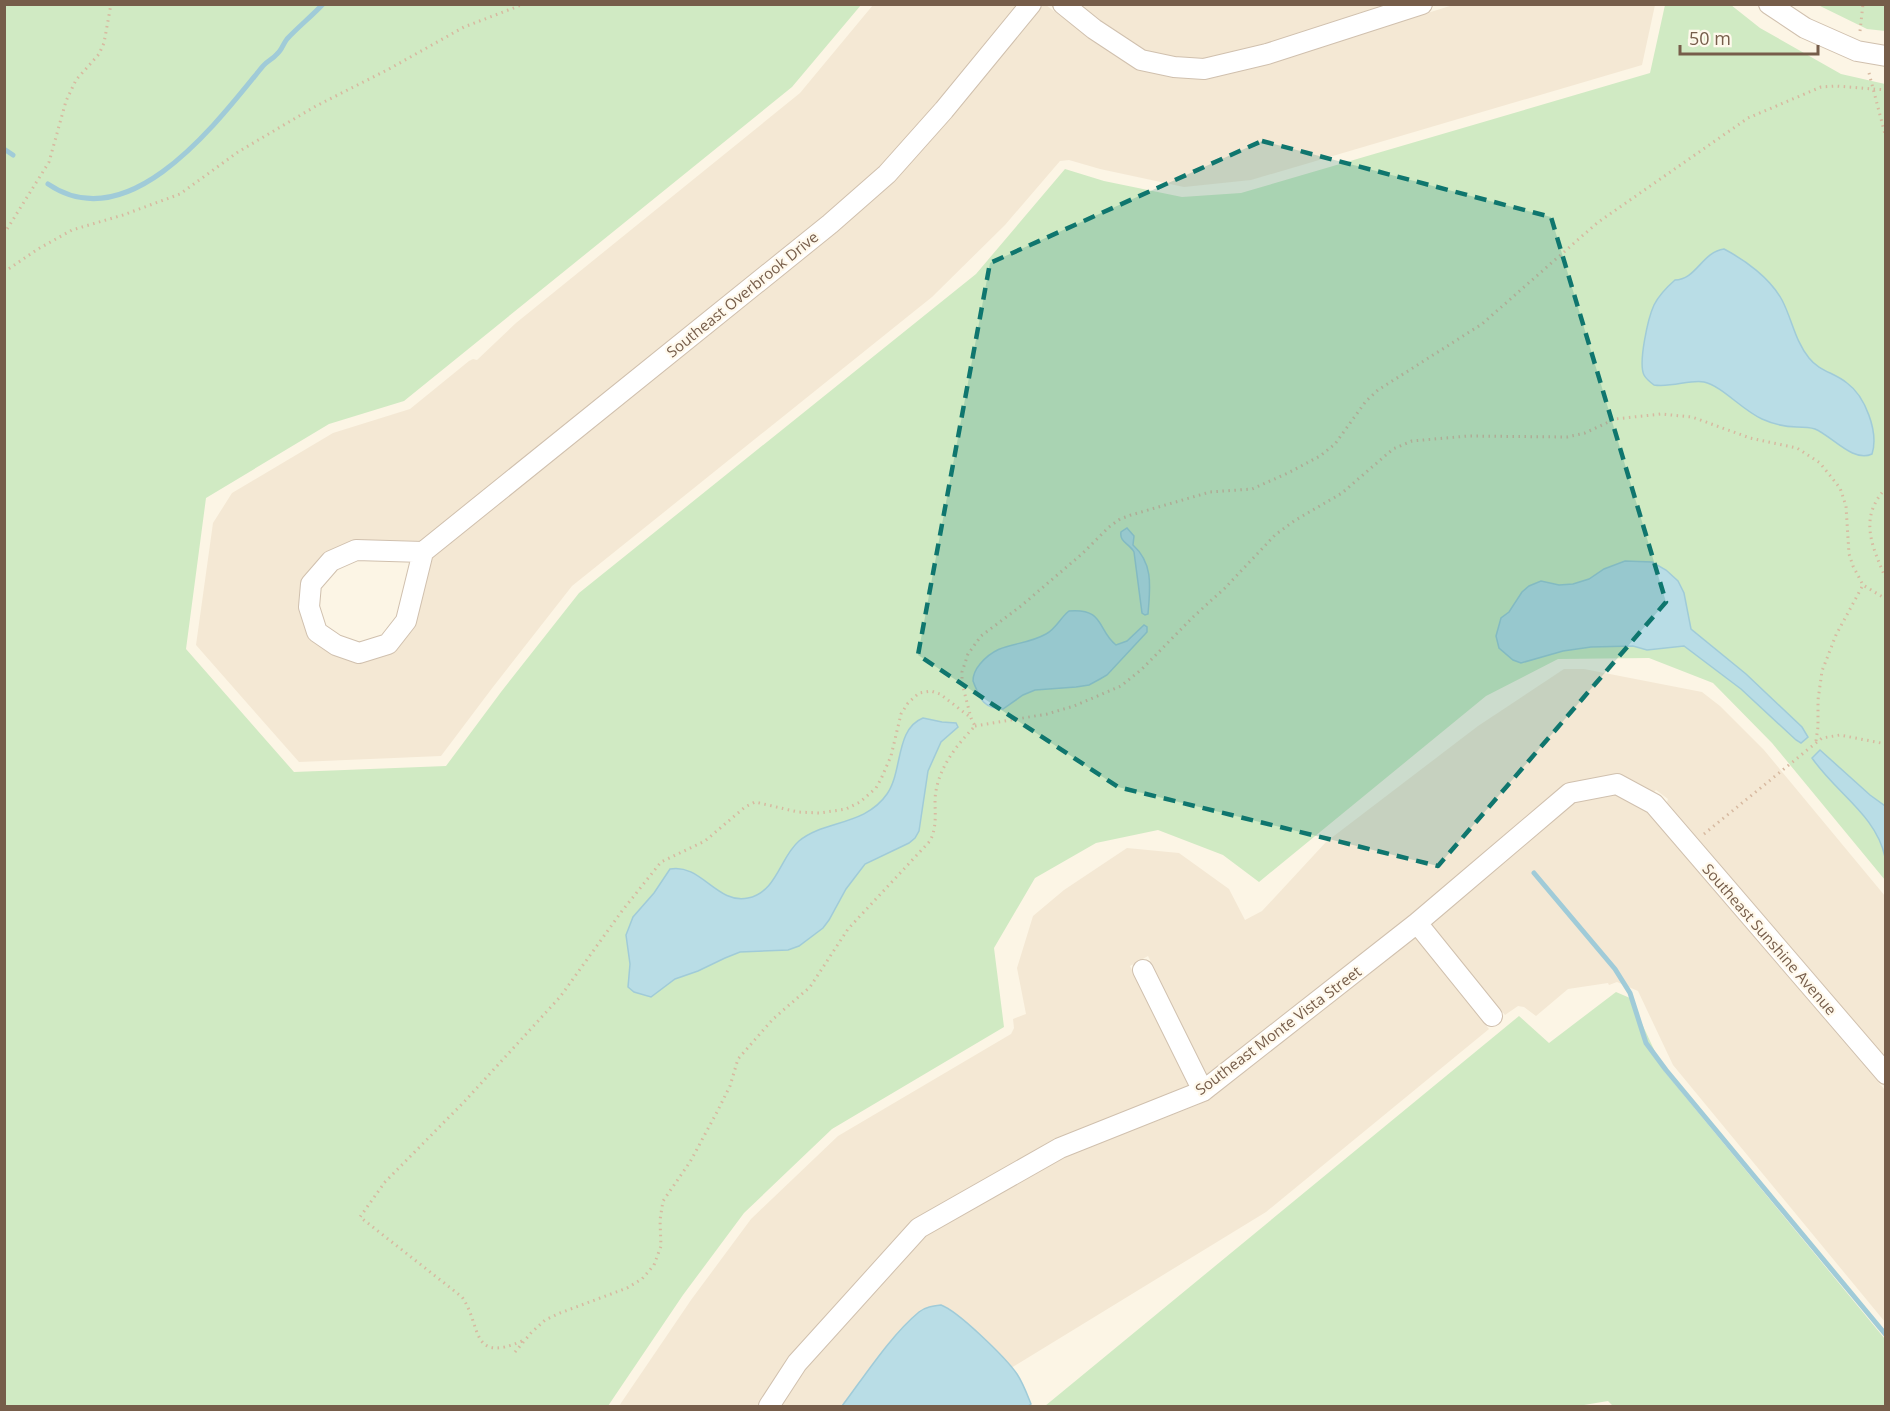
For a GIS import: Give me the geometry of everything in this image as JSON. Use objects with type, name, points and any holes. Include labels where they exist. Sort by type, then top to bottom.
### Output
[{"type":"street","name":"Southeast Overbrook Drive","points":[[423,552],[830,224],[887,174],[944,110],[1031,4]]},
{"type":"street","points":[[1063,4],[1094,29],[1141,60],[1174,67],[1204,69],[1267,54],[1398,8],[1422,4]]},
{"type":"street","points":[[1768,4],[1805,28],[1871,53]]},
{"type":"street","points":[[356,550],[423,552],[406,621],[388,644],[359,653],[336,645],[317,632],[309,607],[311,584],[331,561],[356,550]]},
{"type":"street","name":"Southeast Monte Vista Street","points":[[769,1407],[797,1363],[919,1228],[1060,1148],[1203,1091],[1417,923],[1570,793],[1617,784],[1654,804]]},
{"type":"street","name":"Southeast Sunshine Avenue","points":[[1654,804],[1886,1074]]},
{"type":"street","points":[[1417,923],[1492,1016]]},
{"type":"street","points":[[1143,970],[1203,1091]]},
{"type":"path","points":[[4,234],[49,162],[62,112],[76,80],[99,54],[104,43],[111,4]]},
{"type":"path","points":[[4,272],[66,233],[180,194],[238,152],[316,106],[464,27],[524,4]]},
{"type":"path","points":[[1863,4],[1871,53],[1869,76],[1886,138]]},
{"type":"path","points":[[975,726],[962,683],[962,672],[974,644],[1083,553],[1116,522],[1131,515],[1202,494],[1252,489],[1320,456],[1335,444],[1366,401],[1378,390],[1482,324],[1597,223],[1735,126],[1760,112],[1821,87],[1886,90]]},
{"type":"path","points":[[515,1352],[537,1327],[551,1317],[627,1288],[642,1279],[654,1265],[661,1246],[660,1220],[663,1201],[690,1162],[717,1112],[730,1086],[738,1059],[772,1019],[810,987],[848,929],[926,847],[934,834],[935,798],[945,762],[975,726],[1047,714],[1091,700],[1121,686],[1142,669],[1225,588],[1275,535],[1342,493],[1393,448],[1412,441],[1467,436],[1567,437],[1585,433],[1615,420],[1661,414],[1692,417],[1750,438],[1789,445],[1815,459],[1840,488],[1846,506],[1849,554],[1853,566],[1863,585],[1886,599]]},
{"type":"path","points":[[1886,488],[1874,503],[1869,521],[1872,540],[1886,579]]},
{"type":"path","points":[[1816,741],[1822,671],[1836,636],[1863,585]]},
{"type":"path","points":[[525,1340],[505,1347],[489,1347],[482,1342],[474,1329],[467,1305],[462,1297],[360,1217],[385,1182],[464,1102],[560,997],[622,911],[661,862],[705,841],[745,807],[755,802],[798,812],[820,813],[846,809],[860,802],[876,788],[881,779],[891,756],[901,714],[908,702],[919,693],[931,691],[940,694],[971,718]]},
{"type":"path","points":[[1689,845],[1816,741],[1840,735],[1886,744]]},
{"type":"highlighted area","points":[[1262,141],[1551,217],[1666,602],[1438,866],[1118,787],[918,655],[990,263]]},
{"type":"shaded area","points":[[1387,4],[1265,44],[1204,59],[1176,57],[1146,51],[1081,5]]},
{"type":"shaded area","points":[[873,5],[1018,5],[880,168],[824,217],[421,541],[357,540],[323,555],[301,584],[299,611],[311,641],[329,653],[355,663],[390,653],[416,623],[432,557],[952,116],[1043,5],[1135,68],[1170,77],[1202,79],[1269,63],[1453,5],[1655,5],[1642,65],[1251,180],[1184,187],[1069,160],[1060,161],[1005,225],[932,297],[572,586],[441,756],[299,762],[196,645],[213,523],[232,493],[333,433],[410,409],[469,361],[477,360],[516,323],[800,93]]},
{"type":"shaded area","points":[[1564,669],[1584,669],[1702,692],[1720,706],[1764,750],[1885,896],[1885,1057],[1667,802],[1668,799],[1656,790],[1654,792],[1623,775],[1616,774],[1569,783],[1411,916],[1207,1076],[1148,956],[1130,966],[1189,1086],[1056,1139],[912,1222],[789,1357],[758,1406],[619,1406],[691,1300],[751,1219],[838,1136],[1011,1034],[1014,1028],[1013,1019],[1026,1014],[1017,968],[1033,916],[1064,890],[1127,848],[1179,853],[1229,889],[1245,920],[1262,911],[1326,842],[1478,726]]},
{"type":"shaded area","points":[[1614,794],[1647,812],[1885,1090],[1885,1322],[1673,1065],[1638,991],[1617,982],[1609,985],[1608,983],[1568,989],[1536,1016],[1524,1007],[1518,1006],[1505,1015],[1431,924],[1574,802]]},
{"type":"shaded area","points":[[1415,937],[1489,1029],[1266,1212],[1011,1368],[973,1328],[949,1308],[891,1342],[842,1406],[781,1406],[805,1368],[925,1236],[1064,1157],[1198,1105],[1216,1095]]},
{"type":"green space","points":[[5,5],[861,5],[792,87],[404,401],[329,424],[206,498],[186,649],[294,772],[446,766],[579,593],[976,274],[1065,169],[1104,181],[1182,197],[1241,193],[1650,73],[1665,5],[1731,5],[1760,28],[1841,74],[1885,84],[1885,880],[1772,743],[1713,683],[1649,658],[1558,659],[1486,696],[1259,882],[1223,855],[1158,830],[1096,843],[1035,878],[994,948],[1004,1027],[832,1129],[744,1213],[683,1295],[608,1406],[5,1406]]},
{"type":"green space","points":[[1818,5],[1885,5],[1885,31],[1867,29]]},
{"type":"green space","points":[[1616,992],[1630,998],[1664,1071],[1885,1339],[1885,1406],[1613,1406],[1608,1401],[1578,1406],[1045,1406],[1519,1016],[1549,1043]]},
{"type":"water","points":[[1724,249],[1756,270],[1771,284],[1782,300],[1800,344],[1813,362],[1854,389],[1865,405],[1872,425],[1874,445],[1872,454],[1865,456],[1850,452],[1815,429],[1784,426],[1762,419],[1711,384],[1693,382],[1660,386],[1654,385],[1645,376],[1642,369],[1644,340],[1656,301],[1675,280],[1688,276],[1710,255]]},
{"type":"water","points":[[1127,528],[1134,536],[1133,545],[1140,552],[1148,568],[1148,614],[1145,615],[1142,613],[1134,552],[1123,541],[1121,535],[1121,532]]},
{"type":"water","points":[[1625,561],[1652,562],[1666,570],[1678,581],[1684,593],[1691,629],[1746,674],[1802,727],[1808,737],[1801,743],[1796,740],[1741,689],[1684,646],[1647,650],[1633,646],[1591,647],[1563,651],[1521,663],[1513,660],[1499,648],[1496,636],[1501,618],[1509,612],[1522,592],[1529,586],[1541,581],[1559,585],[1573,584],[1589,579],[1604,569]]},
{"type":"water","points":[[1069,611],[1081,611],[1095,616],[1116,645],[1127,641],[1144,625],[1147,627],[1147,632],[1107,675],[1089,685],[1035,690],[1023,695],[1003,709],[986,704],[973,681],[973,676],[980,664],[995,651],[1046,634]]},
{"type":"water","points":[[923,718],[956,723],[958,727],[941,742],[928,771],[919,831],[909,843],[865,864],[846,889],[823,928],[799,946],[788,950],[740,952],[725,958],[675,979],[651,997],[634,992],[628,987],[630,964],[626,935],[633,917],[654,893],[670,869],[691,872],[727,896],[737,899],[758,894],[772,882],[799,841],[820,829],[867,812],[878,804],[892,785],[908,731],[914,723]]},
{"type":"water","points":[[1820,750],[1885,806],[1885,857],[1880,842],[1864,816],[1812,758]]},
{"type":"water","points":[[941,1305],[970,1325],[1003,1357],[1019,1377],[1031,1404],[1028,1406],[842,1406],[898,1332],[919,1312]]},
{"type":"waterway","points":[[48,184],[79,197],[110,197],[140,186],[169,167],[197,142],[265,64],[279,52],[287,39],[323,4]]},
{"type":"waterway","points":[[4,149],[13,155]]},
{"type":"waterway","points":[[1534,873],[1615,969],[1630,993],[1646,1043],[1666,1070],[1886,1335]]}]
